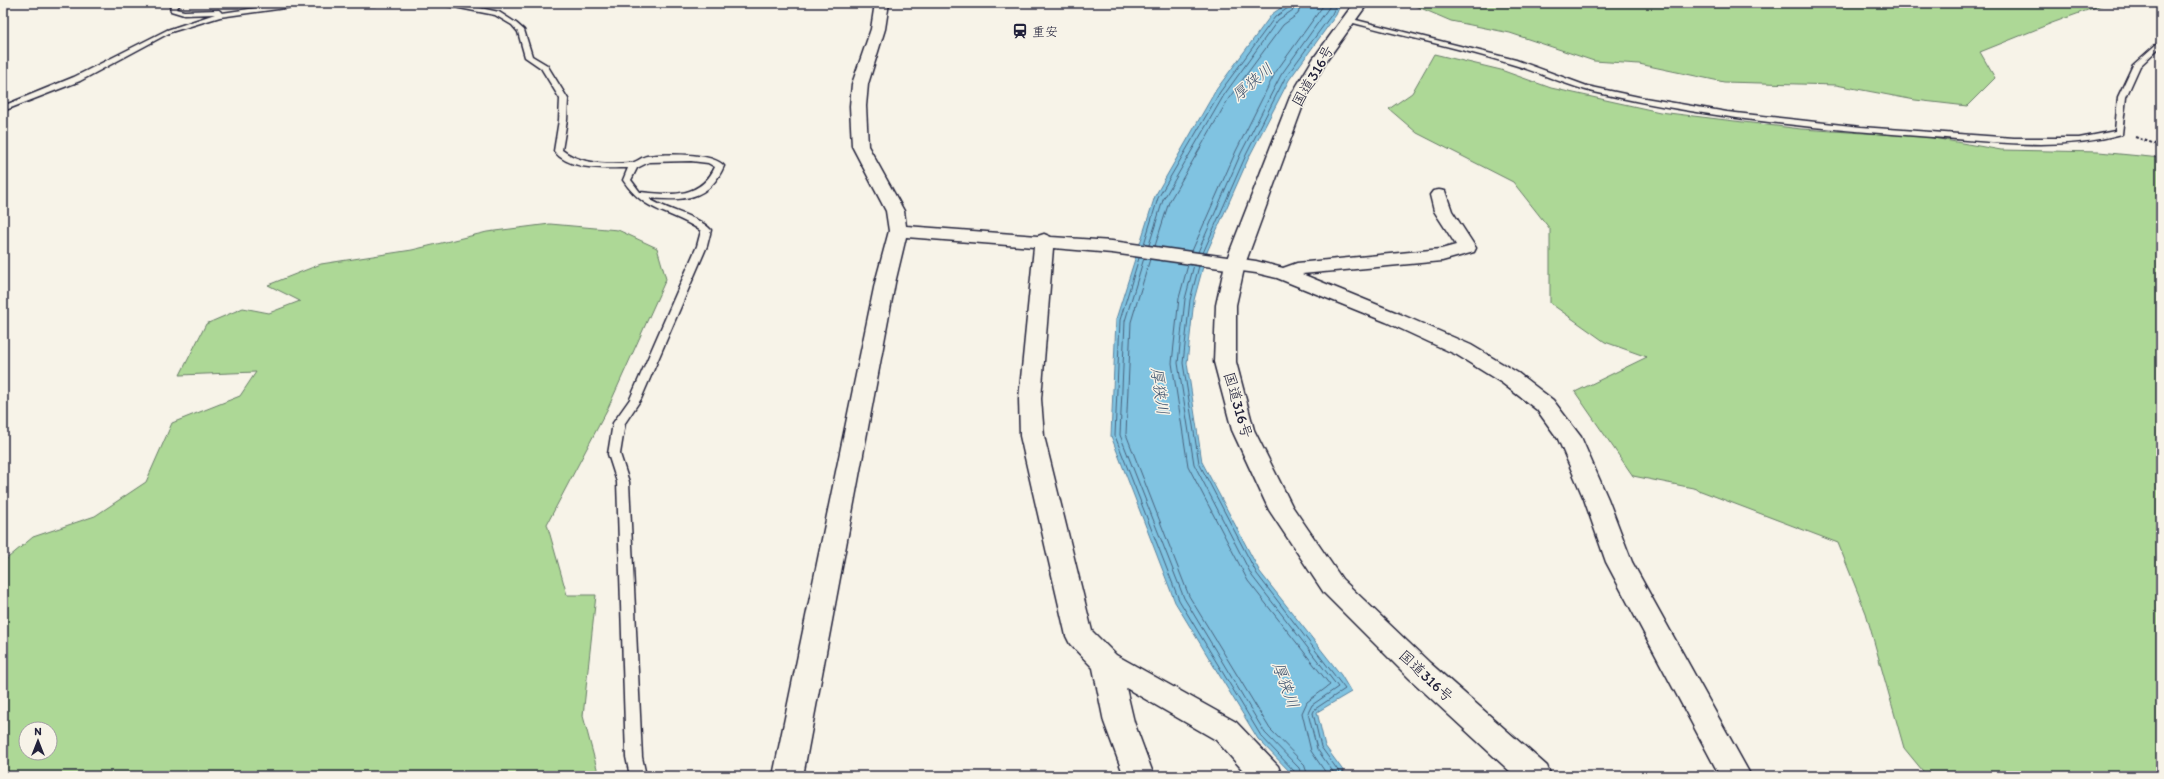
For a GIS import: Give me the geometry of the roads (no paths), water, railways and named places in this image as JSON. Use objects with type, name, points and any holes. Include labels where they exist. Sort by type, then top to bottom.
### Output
[{"type":"main road","points":[[788,776],[885,283],[898,231],[895,211],[860,146],[858,106],[860,84],[878,29],[882,3]]},
{"type":"main road","name":"国道316号","points":[[1355,11],[1320,59],[1298,97],[1228,263],[1225,362],[1243,430],[1281,510],[1333,586],[1420,671],[1536,776]]},
{"type":"main road","points":[[1284,274],[1297,269],[1442,255],[1467,248],[1443,211],[1439,195]]},
{"type":"main road","points":[[898,231],[1044,240],[1112,247],[1228,263],[1284,274],[1394,318],[1464,350],[1510,378],[1545,405],[1569,437],[1596,499],[1619,562],[1705,723],[1736,776]]},
{"type":"main road","points":[[1044,240],[1030,399],[1032,436],[1080,636],[1106,663],[1226,731],[1267,776]]},
{"type":"main road","points":[[1106,663],[1119,722],[1139,776]]},
{"type":"lane","points":[[178,3],[174,6],[173,10],[184,13],[247,10],[299,4],[375,3]]},
{"type":"lane","points":[[437,3],[496,3]]},
{"type":"lane","points":[[646,3],[659,4]]},
{"type":"lane","points":[[458,4],[497,13],[521,32],[529,57],[544,67],[564,99],[563,120],[558,151],[567,158],[591,165],[633,166],[647,159],[691,158],[710,161],[720,166],[713,182],[702,192],[686,195],[665,196],[637,194]]},
{"type":"lane","points":[[3,109],[77,79],[169,31],[220,15],[247,10]]},
{"type":"lane","points":[[1355,11],[1407,36],[1480,52],[1518,63],[1557,79],[1593,90],[1683,108],[1898,132],[2034,142],[2102,138],[2119,132],[2122,97],[2137,65],[2161,42]]},
{"type":"lane","points":[[633,166],[627,180],[631,189],[650,203],[699,225],[706,230],[702,246],[635,398],[619,423],[614,454],[623,482],[634,757],[638,776]]},
{"type":"water","name":"厚狭川","points":[[1288,3],[1341,3],[1336,15],[1289,80],[1249,157],[1207,252],[1194,300],[1187,363],[1202,462],[1260,572],[1341,675],[1351,692],[1317,712],[1325,746],[1347,776],[1294,776],[1258,739],[1175,602],[1111,436],[1116,319],[1155,196],[1216,90],[1272,14]]},
{"type":"place","name":"重安","points":[[1020,31]]}]
